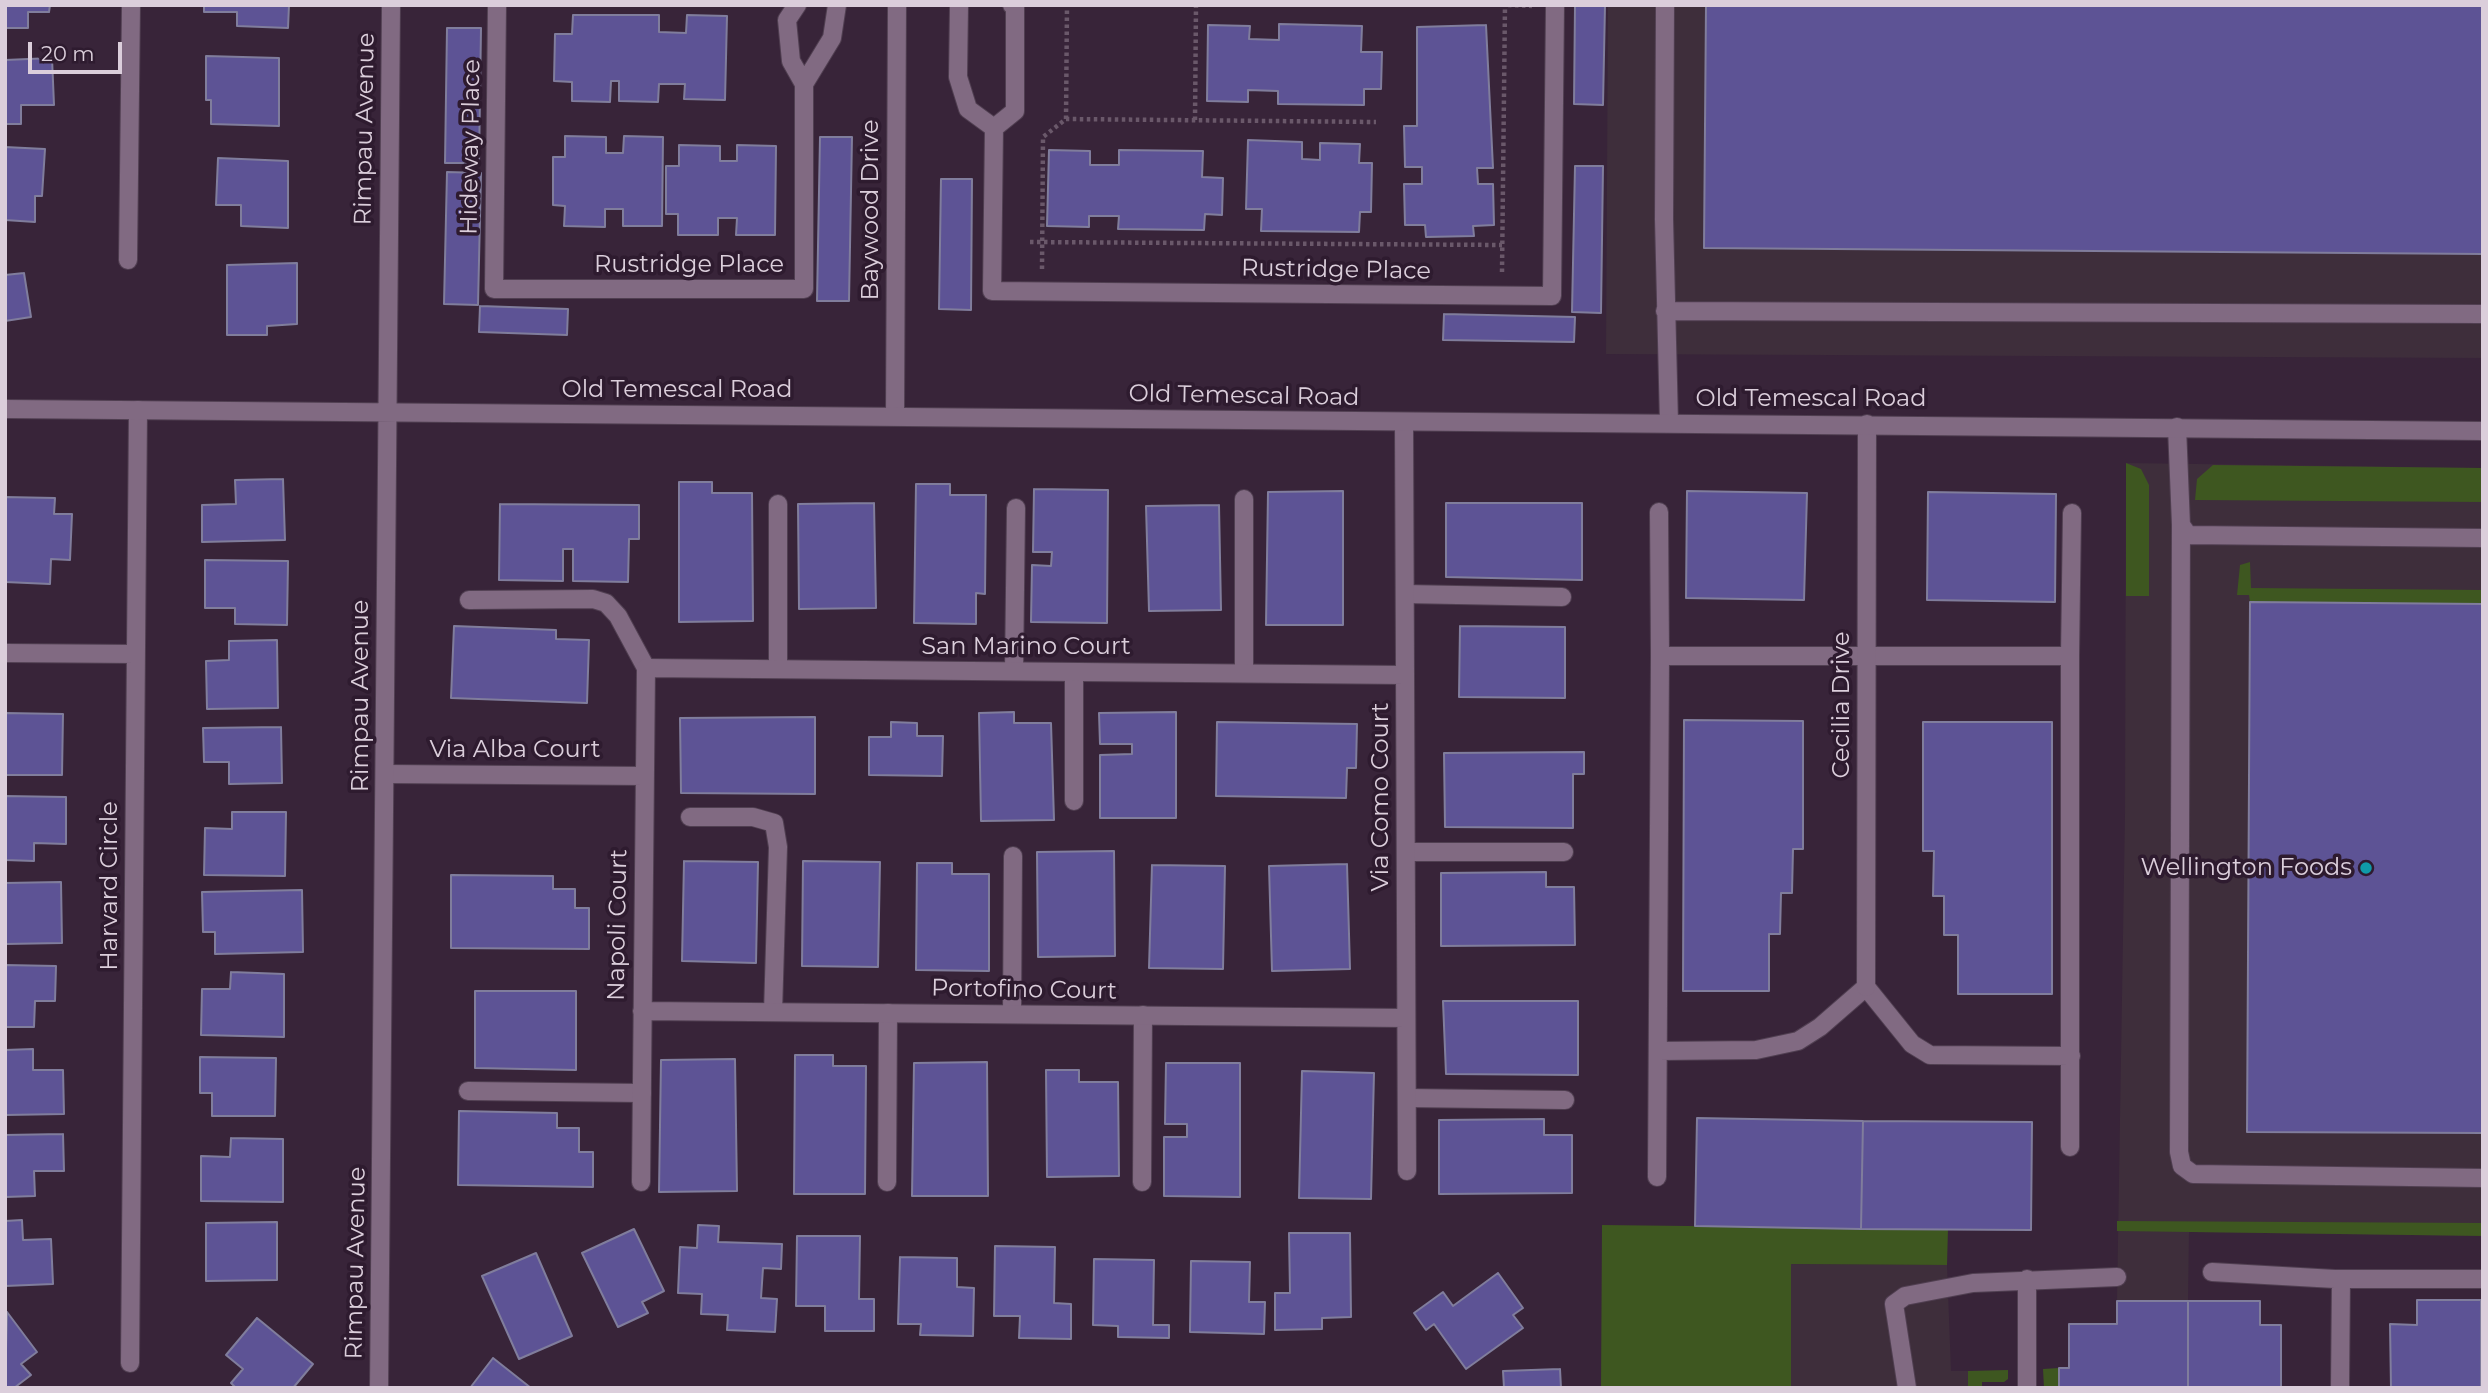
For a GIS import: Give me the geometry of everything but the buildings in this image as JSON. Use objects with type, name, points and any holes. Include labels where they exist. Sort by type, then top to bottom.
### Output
[{"type":"street","points":[[128,260],[131,5]]},
{"type":"street","name":"Rimpau Avenue","points":[[380,1388],[391,5]]},
{"type":"street","name":"Hideway Place","points":[[494,289],[497,5]]},
{"type":"street","name":"Rustridge Place","points":[[494,289],[804,289],[804,83],[791,61],[787,20],[797,5]]},
{"type":"street","points":[[804,83],[832,38],[838,5]]},
{"type":"street","name":"Baywood Drive","points":[[895,416],[897,5]]},
{"type":"street","points":[[959,5],[958,77],[968,109],[994,128],[1015,111],[1012,5]]},
{"type":"street","name":"Rustridge Place","points":[[994,128],[992,291],[1552,296],[1555,5]]},
{"type":"street","points":[[1665,5],[1665,311],[1669,423]]},
{"type":"street","points":[[1665,311],[2483,314]]},
{"type":"street","name":"Old Temescal Road","points":[[5,410],[387,411],[1404,423],[1867,424],[2483,431]]},
{"type":"street","name":"Harvard Circle","points":[[130,1363],[138,410]]},
{"type":"street","name":"Via Como Court","points":[[1404,423],[1407,1171]]},
{"type":"street","name":"Cecilia Drive","points":[[1866,987],[1867,424]]},
{"type":"street","points":[[2177,427],[2181,525],[2179,1152],[2182,1166],[2193,1174],[2483,1178]]},
{"type":"street","points":[[1244,499],[1244,673]]},
{"type":"street","points":[[778,504],[778,669]]},
{"type":"street","points":[[1014,671],[1016,508]]},
{"type":"street","points":[[1657,1177],[1659,512]]},
{"type":"street","points":[[2070,1147],[2072,513]]},
{"type":"street","points":[[2181,525],[2188,535],[2205,537],[2483,538]]},
{"type":"street","points":[[1405,594],[1562,597]]},
{"type":"street","points":[[469,600],[593,599],[606,603],[618,615],[646,668]]},
{"type":"street","points":[[5,653],[136,654]]},
{"type":"street","points":[[1660,656],[2070,656]]},
{"type":"street","name":"San Marino Court","points":[[646,668],[1405,675]]},
{"type":"street","name":"Napoli Court","points":[[641,1181],[646,668]]},
{"type":"street","points":[[1074,672],[1074,800]]},
{"type":"street","name":"Via Alba Court","points":[[386,774],[645,776]]},
{"type":"street","points":[[690,817],[753,817],[775,823],[778,847],[773,1012]]},
{"type":"street","points":[[1406,852],[1564,852]]},
{"type":"street","points":[[1012,1014],[1013,856]]},
{"type":"street","points":[[1658,1051],[1756,1050],[1798,1041],[1821,1027],[1866,987],[1912,1044],[1930,1055],[2071,1056]]},
{"type":"street","name":"Portofino Court","points":[[642,1011],[1406,1018]]},
{"type":"street","points":[[887,1181],[888,1013]]},
{"type":"street","points":[[1142,1182],[1143,1015]]},
{"type":"street","points":[[468,1091],[642,1093]]},
{"type":"street","points":[[1407,1098],[1564,1100]]},
{"type":"street","points":[[2212,1272],[2341,1279],[2483,1279]]},
{"type":"street","points":[[1907,1388],[1894,1304],[1905,1296],[1948,1287],[2027,1279],[2117,1277]]},
{"type":"street","points":[[2027,1279],[2027,1388]]},
{"type":"street","points":[[2340,1388],[2341,1279]]},
{"type":"path","points":[[1066,119],[1067,5]]},
{"type":"path","points":[[1195,120],[1196,5]]},
{"type":"path","points":[[1502,276],[1507,5],[1536,6]]},
{"type":"path","points":[[1042,273],[1043,137],[1066,119],[1376,122]]},
{"type":"path","points":[[1030,242],[1502,245]]},
{"type":"shaded area","points":[[1608,5],[2483,5],[2483,358],[1606,354]]},
{"type":"shaded area","points":[[2126,463],[2483,468],[2483,1236],[2189,1232],[2188,1301],[2117,1301],[2125,814]]},
{"type":"shaded area","points":[[1791,1264],[1947,1265],[1951,1371],[1968,1371],[1968,1388],[1791,1388]]},
{"type":"green space","points":[[2126,463],[2141,469],[2149,485],[2149,596],[2126,596]]},
{"type":"green space","points":[[2213,465],[2483,468],[2483,502],[2195,500],[2197,479]]},
{"type":"green space","points":[[2250,562],[2251,588],[2483,590],[2483,604],[2250,602],[2249,595],[2237,595],[2240,565]]},
{"type":"green space","points":[[2117,1221],[2483,1223],[2483,1236],[2117,1231]]},
{"type":"green space","points":[[1602,1225],[1948,1229],[1947,1265],[1791,1264],[1791,1388],[1601,1388]]},
{"type":"green space","points":[[2059,1368],[2059,1388],[2044,1388],[2043,1369]]},
{"type":"green space","points":[[2008,1370],[2008,1379],[2004,1382],[1982,1382],[1982,1388],[1968,1388],[1968,1371]]},
{"type":"place","name":"Wellington Foods","points":[[2366,868]]}]
